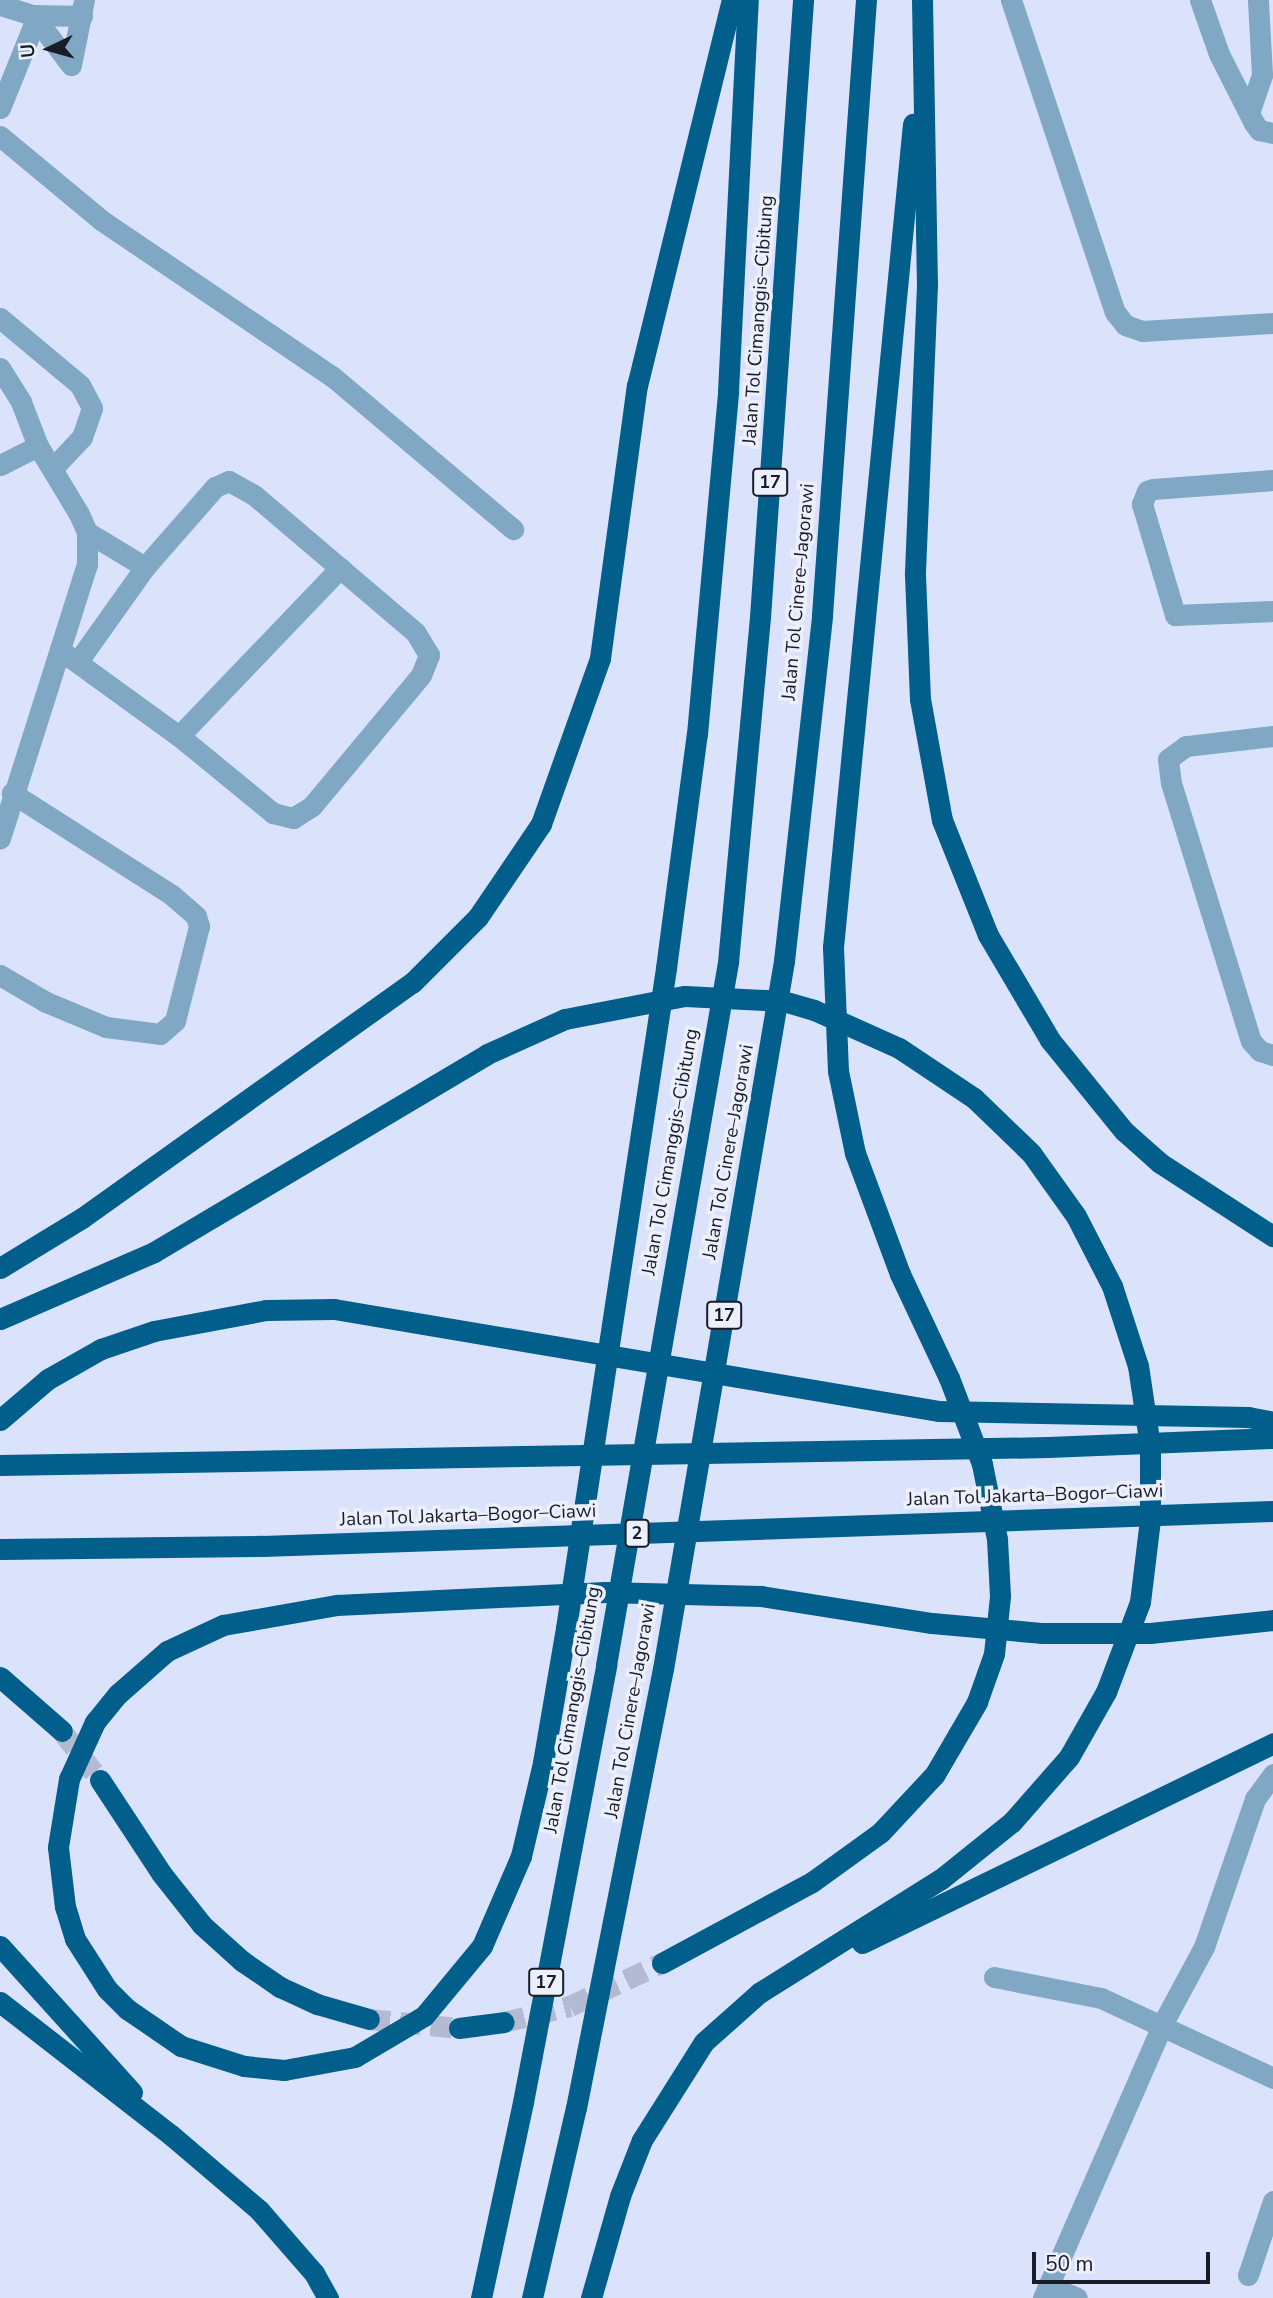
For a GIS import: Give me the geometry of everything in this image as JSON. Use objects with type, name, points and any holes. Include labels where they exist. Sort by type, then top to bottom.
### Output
[{"type":"highway","points":[[0,1268],[82,1218],[412,983],[478,916],[541,824],[600,658],[637,386],[732,0]]},
{"type":"highway","points":[[748,0],[728,391],[697,734],[666,968],[566,1628],[543,1763],[521,1856],[482,1946],[424,2016],[355,2057],[284,2070],[244,2066],[181,2046],[127,2010],[107,1989],[75,1939],[63,1897],[58,1847],[69,1779],[95,1722],[125,1686],[167,1651],[223,1625],[337,1605],[660,1592],[761,1596],[932,1623],[1029,1632],[1200,1629],[1273,1620]]},
{"type":"highway","name":"Jalan Tol Cimanggis–Cibitung","points":[[481,2298],[523,2102],[606,1665],[728,962],[760,617],[803,0]]},
{"type":"highway","name":"Jalan Tol Cinere–Jagorawi","points":[[533,2298],[579,2095],[663,1669],[785,961],[822,615],[866,0]]},
{"type":"highway","points":[[922,0],[927,285],[915,575],[920,699],[942,820],[988,935],[1049,1040],[1124,1131],[1160,1163],[1273,1237]]},
{"type":"highway","points":[[662,1963],[812,1882],[881,1832],[935,1774],[977,1702],[994,1654],[1000,1596],[997,1539],[982,1464],[949,1378],[900,1274],[855,1153],[838,1071],[833,947],[923,28]]},
{"type":"highway","points":[[0,1319],[154,1251],[487,1054],[565,1019],[685,996],[783,1001],[814,1010],[899,1048],[974,1098],[1031,1153],[1076,1216],[1112,1286],[1138,1366],[1150,1446],[1150,1519],[1140,1602],[1106,1692],[1069,1757],[1012,1822],[942,1879],[759,1993],[704,2042],[642,2140],[620,2196],[591,2298]]},
{"type":"highway","points":[[0,1420],[48,1379],[101,1349],[210,1317],[266,1310],[334,1309],[939,1411],[1248,1417],[1273,1422]]},
{"type":"highway","points":[[0,1465],[1048,1447],[1273,1438]]},
{"type":"highway","name":"Jalan Tol Jakarta–Bogor–Ciawi","points":[[0,1549],[276,1545],[1273,1511]]},
{"type":"highway","points":[[0,1677],[62,1731]]},
{"type":"highway","points":[[759,1993],[1273,1742]]},
{"type":"highway","points":[[100,1780],[161,1873],[202,1925],[242,1961],[280,1987],[317,2004],[369,2019]]},
{"type":"highway","points":[[0,1946],[171,2135]]},
{"type":"highway","points":[[0,2002],[171,2135],[259,2210],[314,2273],[328,2298]]},
{"type":"highway","points":[[458,2028],[504,2022]]},
{"type":"street","points":[[1011,0],[1115,312],[1125,325],[1142,331],[1273,323]]},
{"type":"street","points":[[1199,0],[1219,54],[1259,130],[1273,133]]},
{"type":"street","points":[[1250,110],[1262,75],[1258,0]]},
{"type":"street","points":[[0,5],[34,17],[83,8],[71,65],[34,17]]},
{"type":"street","points":[[0,108],[34,17]]},
{"type":"street","points":[[1,138],[101,220],[333,377],[513,529]]},
{"type":"street","points":[[0,318],[79,384],[92,408],[82,436],[53,468]]},
{"type":"street","points":[[0,368],[38,446],[53,468],[87,532],[87,564],[12,793],[0,839]]},
{"type":"street","points":[[0,465],[38,446]]},
{"type":"street","points":[[1273,480],[1153,489],[1147,491],[1142,504],[1175,615],[1273,611]]},
{"type":"street","points":[[60,650],[79,660],[180,736],[273,813],[293,818],[312,806],[429,662],[427,649],[415,632],[254,495],[229,481],[215,487],[145,567],[79,660]]},
{"type":"street","points":[[87,532],[145,567]]},
{"type":"street","points":[[180,736],[340,568]]},
{"type":"street","points":[[1273,736],[1186,746],[1168,759],[1168,770],[1251,1041],[1260,1051],[1273,1055]]},
{"type":"street","points":[[0,975],[46,1002],[106,1027],[160,1034],[175,1021],[199,926],[196,916],[172,895],[12,793]]},
{"type":"street","points":[[1077,2298],[1046,2292],[1163,2023],[1204,1947],[1255,1799],[1273,1774]]},
{"type":"street","points":[[993,1977],[1101,1998],[1163,2023],[1273,2078]]},
{"type":"street","points":[[1248,2275],[1273,2201]]},
{"type":"tunnel","points":[[62,1731],[100,1780]]},
{"type":"tunnel","points":[[504,2022],[570,2006],[662,1963]]},
{"type":"tunnel","points":[[369,2019],[459,2028]]}]
